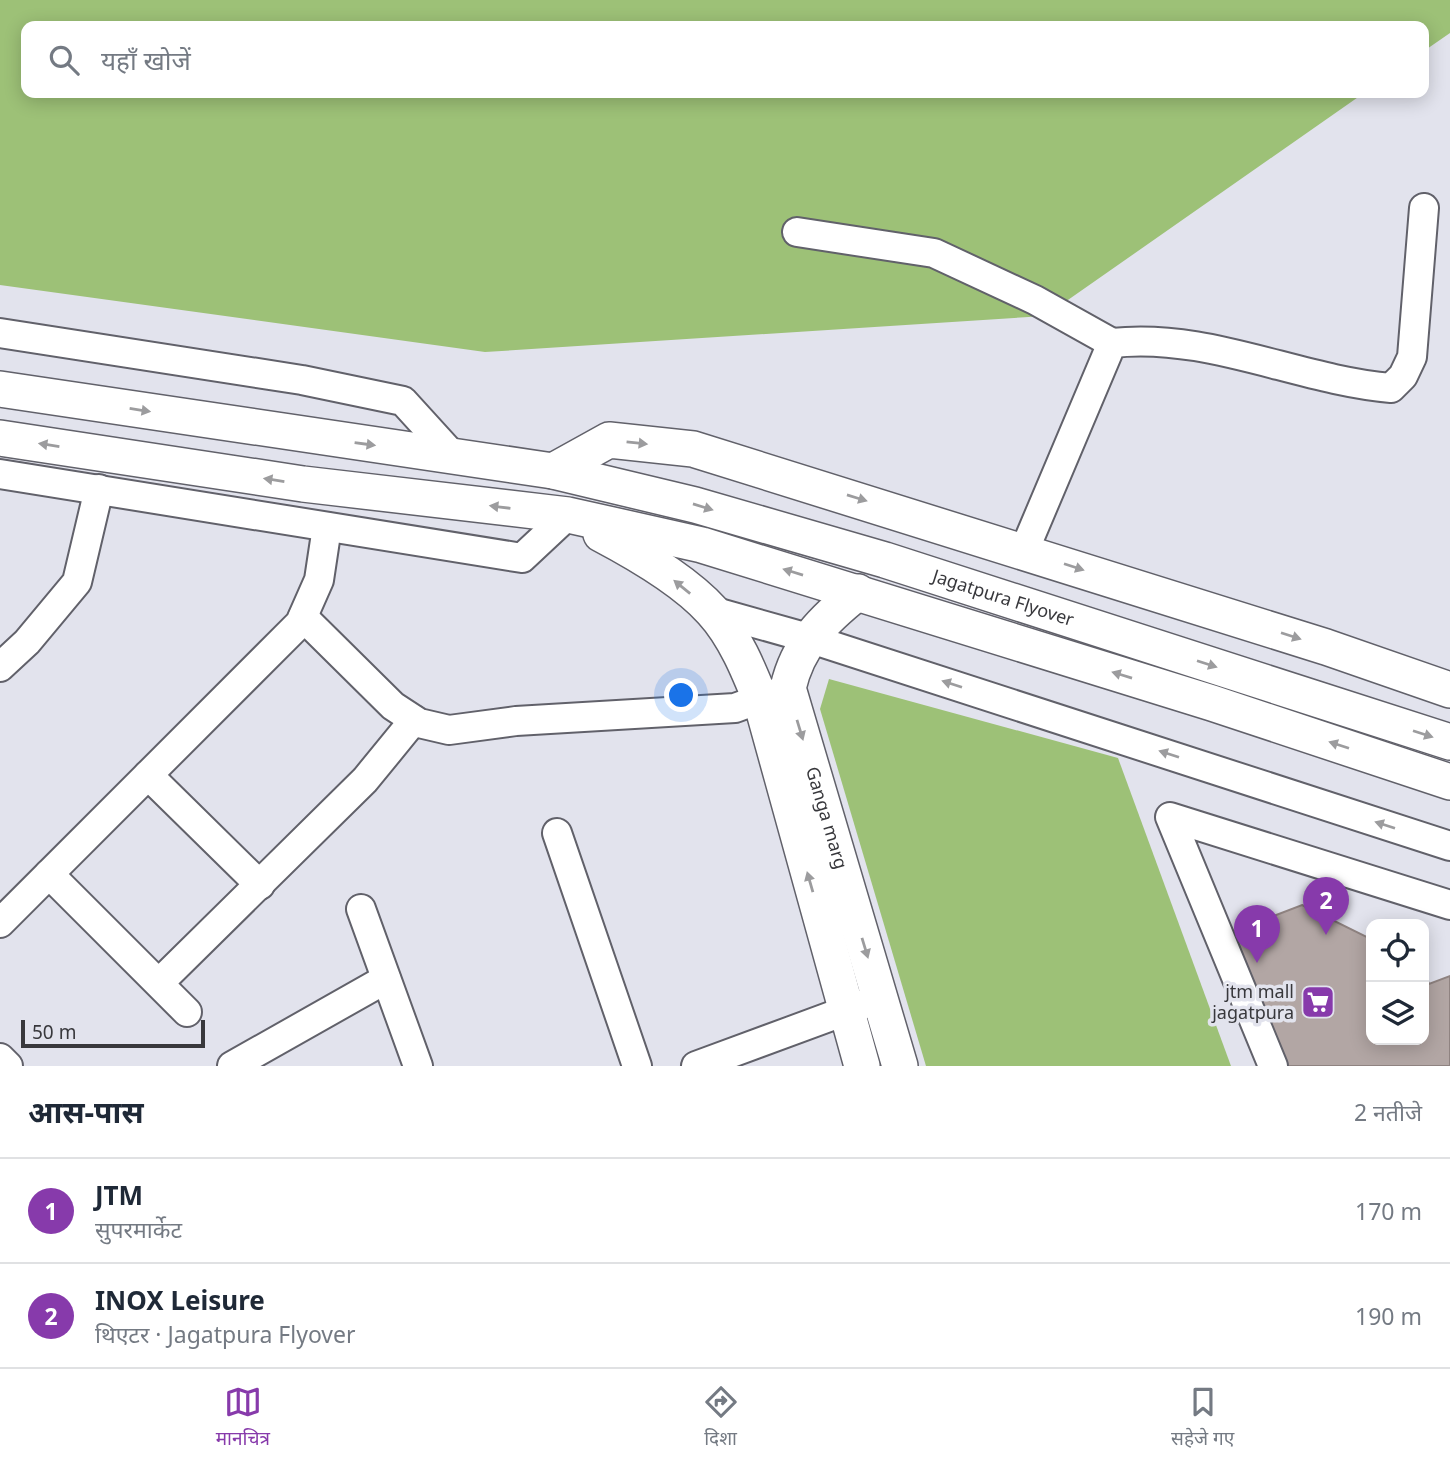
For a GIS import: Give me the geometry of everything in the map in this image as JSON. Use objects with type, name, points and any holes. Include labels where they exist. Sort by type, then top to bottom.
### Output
[{"type":"main road","name":"Jagatpura Flyover","points":[[0,389],[553,471],[695,505],[885,560],[1450,742]]},
{"type":"main road","name":"Jagatpura Flyover","points":[[0,438],[303,484],[568,515],[702,545],[869,595],[1450,782]]},
{"type":"main road","points":[[553,471],[609,440],[693,449],[1326,647],[1450,690]]},
{"type":"main road","points":[[568,515],[646,559],[712,611],[745,663],[774,695],[862,1066]]},
{"type":"main road","points":[[774,695],[808,638],[869,595]]},
{"type":"main road","name":"Ganga marg","points":[[774,695],[880,998],[900,1066]]},
{"type":"street","points":[[797,232],[934,253],[1035,300],[1112,343],[1138,340],[1236,353],[1367,386],[1391,388],[1403,376],[1412,357],[1424,208]]},
{"type":"street","points":[[0,333],[302,380],[404,401],[454,457]]},
{"type":"street","points":[[1024,551],[1112,343]]},
{"type":"street","points":[[0,474],[522,558],[568,515]]},
{"type":"street","points":[[0,667],[27,642],[77,582],[99,489]]},
{"type":"street","points":[[0,923],[236,691],[303,617],[319,580],[327,527]]},
{"type":"street","points":[[712,611],[808,638],[1450,846]]},
{"type":"street","points":[[303,617],[393,706],[414,720],[449,730],[516,721],[702,712],[774,695]]},
{"type":"street","points":[[159,983],[365,780],[414,720]]},
{"type":"street","points":[[148,775],[260,885]]},
{"type":"street","points":[[1273,1066],[1170,817],[1450,905]]},
{"type":"street","points":[[557,833],[636,1066]]},
{"type":"street","points":[[49,874],[187,1012]]},
{"type":"street","points":[[361,909],[418,1066]]},
{"type":"street","points":[[232,1066],[386,979]]},
{"type":"street","points":[[696,1066],[880,998]]},
{"type":"street","points":[[0,1058],[8,1066]]},
{"type":"green space","points":[[0,0],[1450,0],[1450,33],[1429,48],[1429,21],[21,21],[21,98],[1357,98],[1045,316],[485,352],[0,285]]},
{"type":"green space","points":[[829,679],[1118,758],[1231,1066],[926,1066],[820,709]]},
{"type":"building","points":[[1302,905],[1366,937],[1366,1045],[1429,1045],[1429,984],[1450,976],[1450,1066],[1282,1066],[1230,933]]},
{"type":"place","name":"INOX Leisure","points":[[1326,935]]},
{"type":"place","name":"JTM","points":[[1257,963]]},
{"type":"place","name":"jtm mall jagatpura","points":[[1318,1002]]}]
